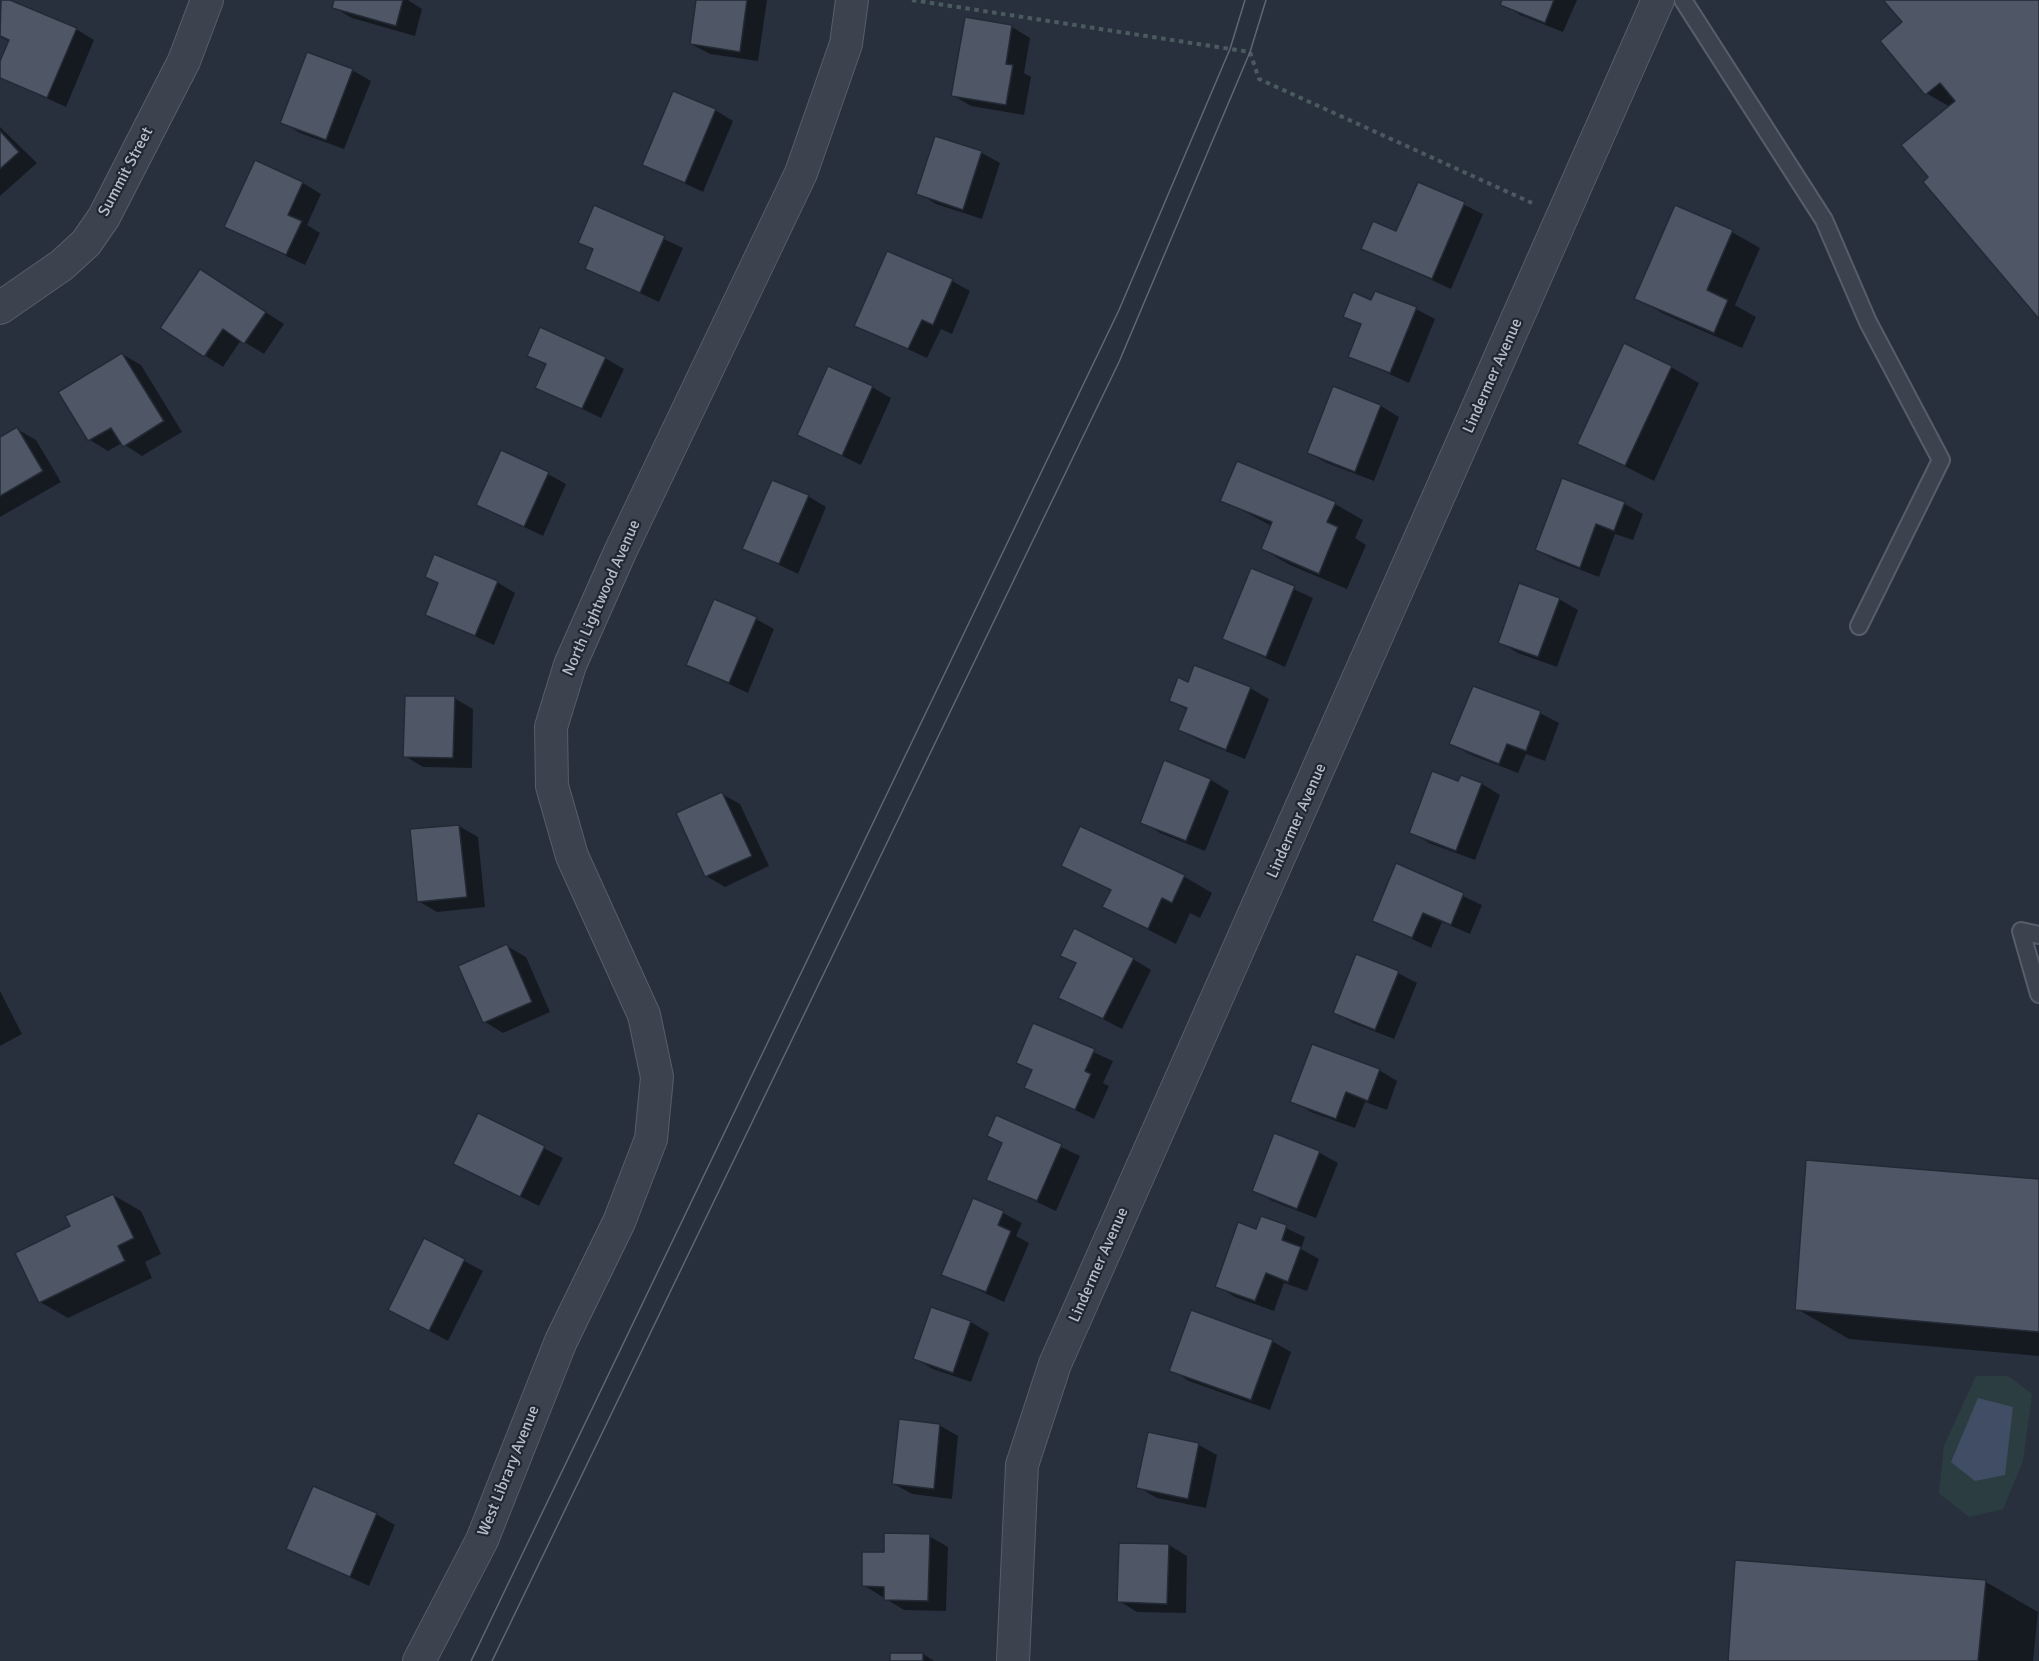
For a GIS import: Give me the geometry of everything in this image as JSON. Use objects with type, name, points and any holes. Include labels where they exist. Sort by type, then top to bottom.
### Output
[{"type":"street","name":"Summit Street","points":[[0,308],[62,265],[86,243],[109,206],[184,61],[207,0]]},
{"type":"street","name":"North Lightwood Avenue","points":[[591,1278],[619,1221],[651,1139],[657,1077],[644,1015],[572,856],[552,786],[551,728],[570,665],[615,562],[801,173],[846,44],[852,0]]},
{"type":"street","name":"Lindermer Avenue","points":[[1013,1661],[1022,1465],[1055,1364],[1658,0]]},
{"type":"street","name":"West Library Avenue","points":[[419,1661],[482,1540],[561,1341],[591,1278]]},
{"type":"lane","points":[[1683,0],[1824,220],[1868,322],[1941,460],[1859,626]]},
{"type":"lane","points":[[2039,935],[2021,931],[2039,994]]},
{"type":"path","points":[[912,0],[1250,52],[1259,79],[1562,217]]},
{"type":"shaded area","points":[[1976,1376],[2008,1376],[2032,1394],[2023,1461],[2003,1509],[1969,1517],[1939,1493],[1944,1446]]},
{"type":"water","points":[[1978,1398],[2013,1407],[2005,1475],[1975,1481],[1951,1462]]},
{"type":"building","points":[[1,0],[10,0],[77,28],[47,98],[0,78],[0,61],[9,40],[0,36]]},
{"type":"building","points":[[334,0],[403,0],[396,26],[332,8]]},
{"type":"building","points":[[696,0],[747,0],[740,52],[690,44]]},
{"type":"building","points":[[1502,0],[1554,0],[1545,23],[1500,5]]},
{"type":"building","points":[[1883,0],[2039,0],[2039,319],[1923,182],[1928,177],[1901,145],[1955,101],[1940,83],[1925,95],[1880,41],[1902,22]]},
{"type":"building","points":[[965,17],[1012,25],[1006,64],[1013,65],[1006,105],[951,96]]},
{"type":"building","points":[[307,52],[353,69],[326,140],[280,123]]},
{"type":"building","points":[[673,91],[716,109],[685,183],[642,165]]},
{"type":"building","points":[[0,131],[19,152],[0,169]]},
{"type":"building","points":[[935,136],[982,151],[963,210],[916,194]]},
{"type":"building","points":[[255,160],[303,182],[288,215],[302,221],[286,255],[224,227]]},
{"type":"building","points":[[1418,182],[1465,202],[1432,279],[1361,249],[1373,221],[1396,231]]},
{"type":"building","points":[[594,205],[665,236],[640,293],[585,269],[593,249],[578,243]]},
{"type":"building","points":[[1675,205],[1733,230],[1707,290],[1728,300],[1714,333],[1634,299]]},
{"type":"building","points":[[887,251],[953,279],[933,325],[922,320],[908,349],[854,326]]},
{"type":"building","points":[[200,269],[266,312],[244,344],[223,329],[204,357],[160,328]]},
{"type":"building","points":[[1375,291],[1417,307],[1390,373],[1348,357],[1361,324],[1343,317],[1353,292],[1371,300]]},
{"type":"building","points":[[540,327],[606,357],[582,409],[535,388],[546,364],[527,356]]},
{"type":"building","points":[[1624,343],[1672,366],[1625,466],[1577,444]]},
{"type":"building","points":[[122,353],[164,421],[123,447],[111,428],[88,441],[58,392]]},
{"type":"building","points":[[828,366],[873,386],[842,456],[797,435]]},
{"type":"building","points":[[1333,386],[1381,405],[1355,472],[1307,453]]},
{"type":"building","points":[[17,427],[43,471],[0,496],[0,437]]},
{"type":"building","points":[[501,450],[549,472],[524,527],[476,505]]},
{"type":"building","points":[[1237,461],[1336,502],[1327,522],[1338,527],[1319,574],[1261,549],[1272,522],[1220,501]]},
{"type":"building","points":[[1562,478],[1625,502],[1614,531],[1596,524],[1580,568],[1535,550]]},
{"type":"building","points":[[772,480],[809,495],[779,564],[742,549]]},
{"type":"building","points":[[434,554],[498,581],[475,636],[425,615],[438,583],[425,577]]},
{"type":"building","points":[[1251,568],[1295,586],[1266,657],[1222,639]]},
{"type":"building","points":[[1519,583],[1560,598],[1538,657],[1498,643]]},
{"type":"building","points":[[714,599],[757,617],[729,683],[686,665]]},
{"type":"building","points":[[1194,665],[1251,687],[1226,750],[1178,730],[1187,708],[1169,701],[1178,677],[1188,682]]},
{"type":"building","points":[[1473,686],[1541,711],[1526,751],[1507,744],[1499,764],[1449,744]]},
{"type":"building","points":[[405,696],[455,696],[453,758],[403,757]]},
{"type":"building","points":[[1164,760],[1211,779],[1186,841],[1140,823]]},
{"type":"building","points":[[1432,771],[1458,781],[1461,775],[1482,783],[1456,851],[1409,833]]},
{"type":"building","points":[[722,792],[752,856],[705,877],[676,813]]},
{"type":"building","points":[[459,825],[467,897],[417,902],[410,829]]},
{"type":"building","points":[[1080,826],[1185,875],[1172,903],[1162,898],[1148,929],[1102,907],[1111,890],[1061,866]]},
{"type":"building","points":[[1396,863],[1464,893],[1451,925],[1423,913],[1412,938],[1372,921]]},
{"type":"building","points":[[1074,928],[1134,958],[1103,1019],[1058,998],[1076,963],[1060,956]]},
{"type":"building","points":[[507,944],[532,1002],[483,1023],[458,966]]},
{"type":"building","points":[[1356,954],[1399,971],[1375,1030],[1333,1013]]},
{"type":"building","points":[[1033,1023],[1095,1049],[1085,1071],[1091,1074],[1075,1110],[1024,1088],[1032,1070],[1016,1063]]},
{"type":"building","points":[[1312,1044],[1380,1069],[1368,1101],[1346,1092],[1336,1119],[1290,1102]]},
{"type":"building","points":[[478,1113],[545,1146],[520,1197],[453,1164]]},
{"type":"building","points":[[996,1115],[1062,1144],[1037,1201],[986,1180],[1002,1143],[987,1136]]},
{"type":"building","points":[[1274,1133],[1320,1151],[1297,1209],[1252,1191]]},
{"type":"building","points":[[1806,1160],[2039,1179],[2039,1332],[1795,1310]]},
{"type":"building","points":[[113,1194],[134,1238],[118,1246],[125,1261],[39,1303],[15,1253],[70,1226],[65,1216]]},
{"type":"building","points":[[973,1198],[1004,1211],[998,1225],[1011,1231],[986,1292],[941,1275]]},
{"type":"building","points":[[1261,1216],[1287,1225],[1282,1240],[1301,1247],[1288,1282],[1266,1273],[1255,1301],[1215,1287],[1238,1222],[1256,1229]]},
{"type":"building","points":[[424,1238],[465,1259],[429,1331],[388,1310]]},
{"type":"building","points":[[931,1307],[971,1321],[953,1373],[913,1359]]},
{"type":"building","points":[[1191,1310],[1273,1340],[1251,1400],[1169,1371]]},
{"type":"building","points":[[899,1419],[940,1424],[934,1489],[892,1484]]},
{"type":"building","points":[[1148,1432],[1199,1443],[1188,1499],[1136,1488]]},
{"type":"building","points":[[313,1486],[377,1513],[350,1577],[286,1549]]},
{"type":"building","points":[[884,1533],[930,1534],[928,1601],[884,1600],[884,1587],[862,1586],[862,1552],[884,1552]]},
{"type":"building","points":[[1119,1543],[1169,1544],[1167,1604],[1117,1602]]},
{"type":"building","points":[[1735,1560],[1986,1580],[1978,1661],[1728,1661]]},
{"type":"building","points":[[890,1653],[923,1653],[923,1661],[890,1661]]},
{"type":"tram line","points":[[471,1661],[1119,310],[1230,49],[1245,0]]},
{"type":"tram line","points":[[492,1661],[1119,362],[1250,52],[1266,0]]}]
